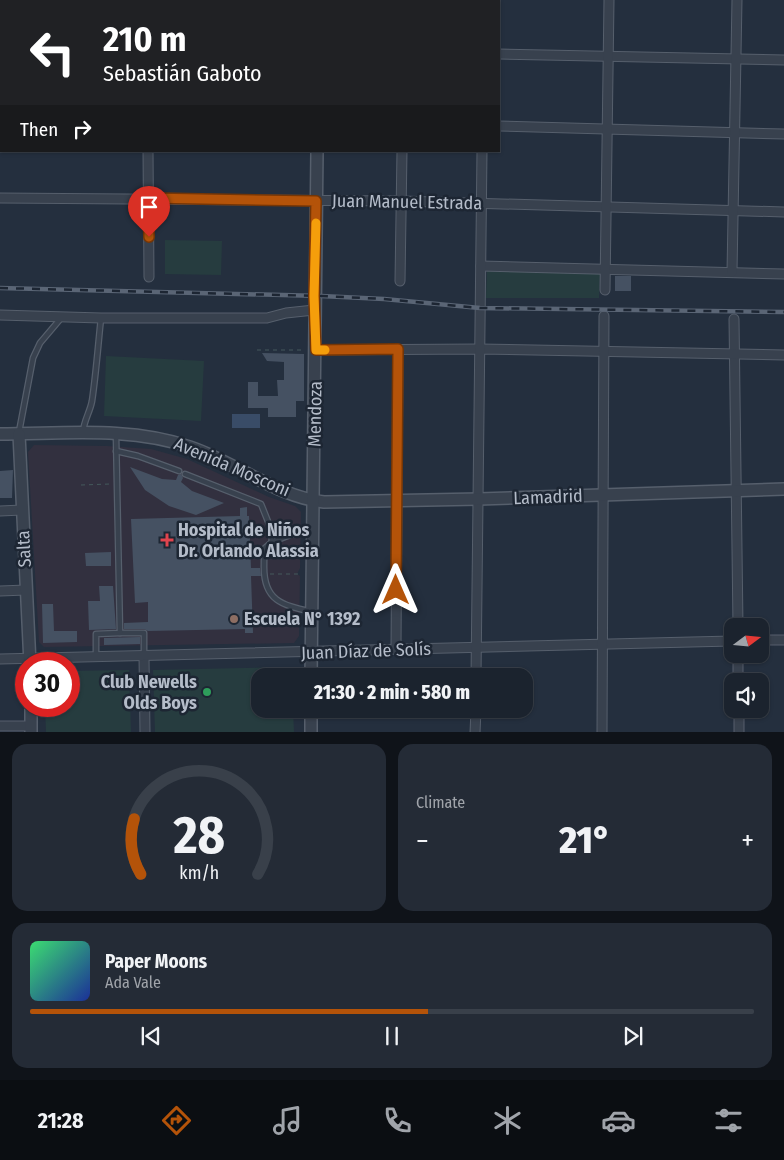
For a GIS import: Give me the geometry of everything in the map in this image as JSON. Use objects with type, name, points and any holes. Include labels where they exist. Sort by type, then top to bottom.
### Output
[{"type":"street","points":[[605,290],[609,0]]},
{"type":"street","points":[[732,272],[737,0]]},
{"type":"street","points":[[500,54],[784,60]]},
{"type":"street","points":[[500,126],[784,134]]},
{"type":"street","points":[[148,152],[149,277]]},
{"type":"street","name":"Mendoza","points":[[311,668],[312,500],[316,350],[314,310],[316,152]]},
{"type":"street","points":[[400,281],[402,152]]},
{"type":"street","points":[[476,668],[482,152]]},
{"type":"street","name":"Juan Manuel Estrada","points":[[0,198],[401,201],[784,212]]},
{"type":"street","points":[[481,266],[784,274]]},
{"type":"street","points":[[0,316],[267,318],[286,313],[314,310]]},
{"type":"street","points":[[602,732],[604,316]]},
{"type":"street","points":[[734,320],[738,618]]},
{"type":"street","points":[[396,649],[398,349]]},
{"type":"street","points":[[316,350],[480,349],[784,355]]},
{"type":"street","name":"Avenida Mosconi","points":[[0,434],[116,434],[165,440],[190,447],[312,500]]},
{"type":"street","name":"Salta","points":[[19,434],[29,652]]},
{"type":"street","name":"Lamadrid","points":[[312,500],[397,502],[784,489]]},
{"type":"street","points":[[0,511],[22,510]]},
{"type":"street","points":[[0,591],[26,590]]},
{"type":"street","points":[[769,640],[784,640]]},
{"type":"street","name":"Juan Díaz de Solís","points":[[80,659],[724,641]]},
{"type":"street","points":[[144,657],[145,732]]},
{"type":"street","name":"Juan Díaz de Solís","points":[[0,659],[15,660]]},
{"type":"street","points":[[311,718],[311,732]]},
{"type":"street","points":[[475,732],[476,718]]},
{"type":"street","points":[[739,718],[739,732]]},
{"type":"street","points":[[0,726],[31,729]]},
{"type":"lane","points":[[19,434],[33,358],[40,344],[62,317]]},
{"type":"lane","points":[[83,433],[84,419],[91,407],[101,318]]},
{"type":"lane","points":[[116,434],[120,633]]},
{"type":"lane","points":[[116,451],[138,456],[179,471]]},
{"type":"lane","points":[[184,474],[261,504],[271,529],[272,542]]},
{"type":"lane","points":[[312,526],[272,542],[264,552],[265,586],[270,593],[283,603],[312,612]]},
{"type":"lane","points":[[96,658],[96,634],[120,633],[144,633],[144,657]]},
{"type":"path","points":[[257,350],[316,350]]},
{"type":"path","points":[[81,485],[117,484]]},
{"type":"path","points":[[268,574],[312,575]]},
{"type":"shaded area","name":"Hospital de Niños Dr. Orlando Alassia","points":[[34,445],[151,449],[187,459],[269,497],[295,506],[301,512],[300,568],[297,574],[300,576],[299,636],[294,643],[44,647],[39,642],[28,452]]},
{"type":"green space","points":[[165,240],[222,241],[221,275],[165,274]]},
{"type":"green space","points":[[487,271],[600,274],[599,298],[486,298]]},
{"type":"green space","points":[[106,356],[204,361],[201,421],[104,416]]},
{"type":"green space","name":"Club Newells Olds Boys","points":[[292,667],[251,668],[251,718],[293,718],[294,732],[155,732],[153,670]]},
{"type":"green space","points":[[129,670],[131,732],[46,732],[45,717],[80,717],[80,671]]},
{"type":"water","points":[[232,414],[260,414],[260,428],[232,428]]},
{"type":"building","points":[[615,276],[631,276],[631,291],[615,291]]},
{"type":"building","points":[[262,353],[304,354],[304,401],[296,401],[296,417],[268,417],[268,408],[248,408],[248,382],[258,382],[258,396],[278,396],[277,380],[284,380],[284,362],[267,361]]},
{"type":"building","name":"Hospital de Niños Dr. Orlando Alassia","points":[[130,467],[162,479],[176,480],[178,475],[181,474],[183,478],[181,482],[192,491],[224,503],[196,515],[169,506],[145,490]]},
{"type":"building","points":[[13,470],[12,498],[0,498],[0,471]]},
{"type":"building","name":"Hospital de Niños Dr. Orlando Alassia","points":[[247,507],[251,568],[260,568],[261,576],[251,576],[253,633],[245,633],[245,629],[148,631],[144,629],[124,629],[124,623],[148,622],[148,602],[135,603],[131,519],[240,516],[240,508]]},
{"type":"building","points":[[111,552],[111,566],[86,566],[85,553]]},
{"type":"building","points":[[99,586],[113,586],[116,629],[89,630],[88,601],[100,601]]},
{"type":"building","points":[[42,604],[53,604],[54,631],[77,631],[77,642],[43,643]]},
{"type":"building","points":[[140,637],[140,644],[104,645],[104,638]]},
{"type":"railway","points":[[0,288],[321,296],[384,299],[480,308],[784,312]]},
{"type":"slow traffic","points":[[316,223],[314,296],[316,350],[325,350]]},
{"type":"place","name":"Hospital de Niños Dr. Orlando Alassia","points":[[167,540]]},
{"type":"place","name":"Escuela N° 1392","points":[[234,619]]},
{"type":"place","name":"Club Newells Olds Boys","points":[[207,692]]},
{"type":"route","points":[[149,237],[148,198],[316,201],[314,296],[316,350],[398,349],[396,590]]}]
